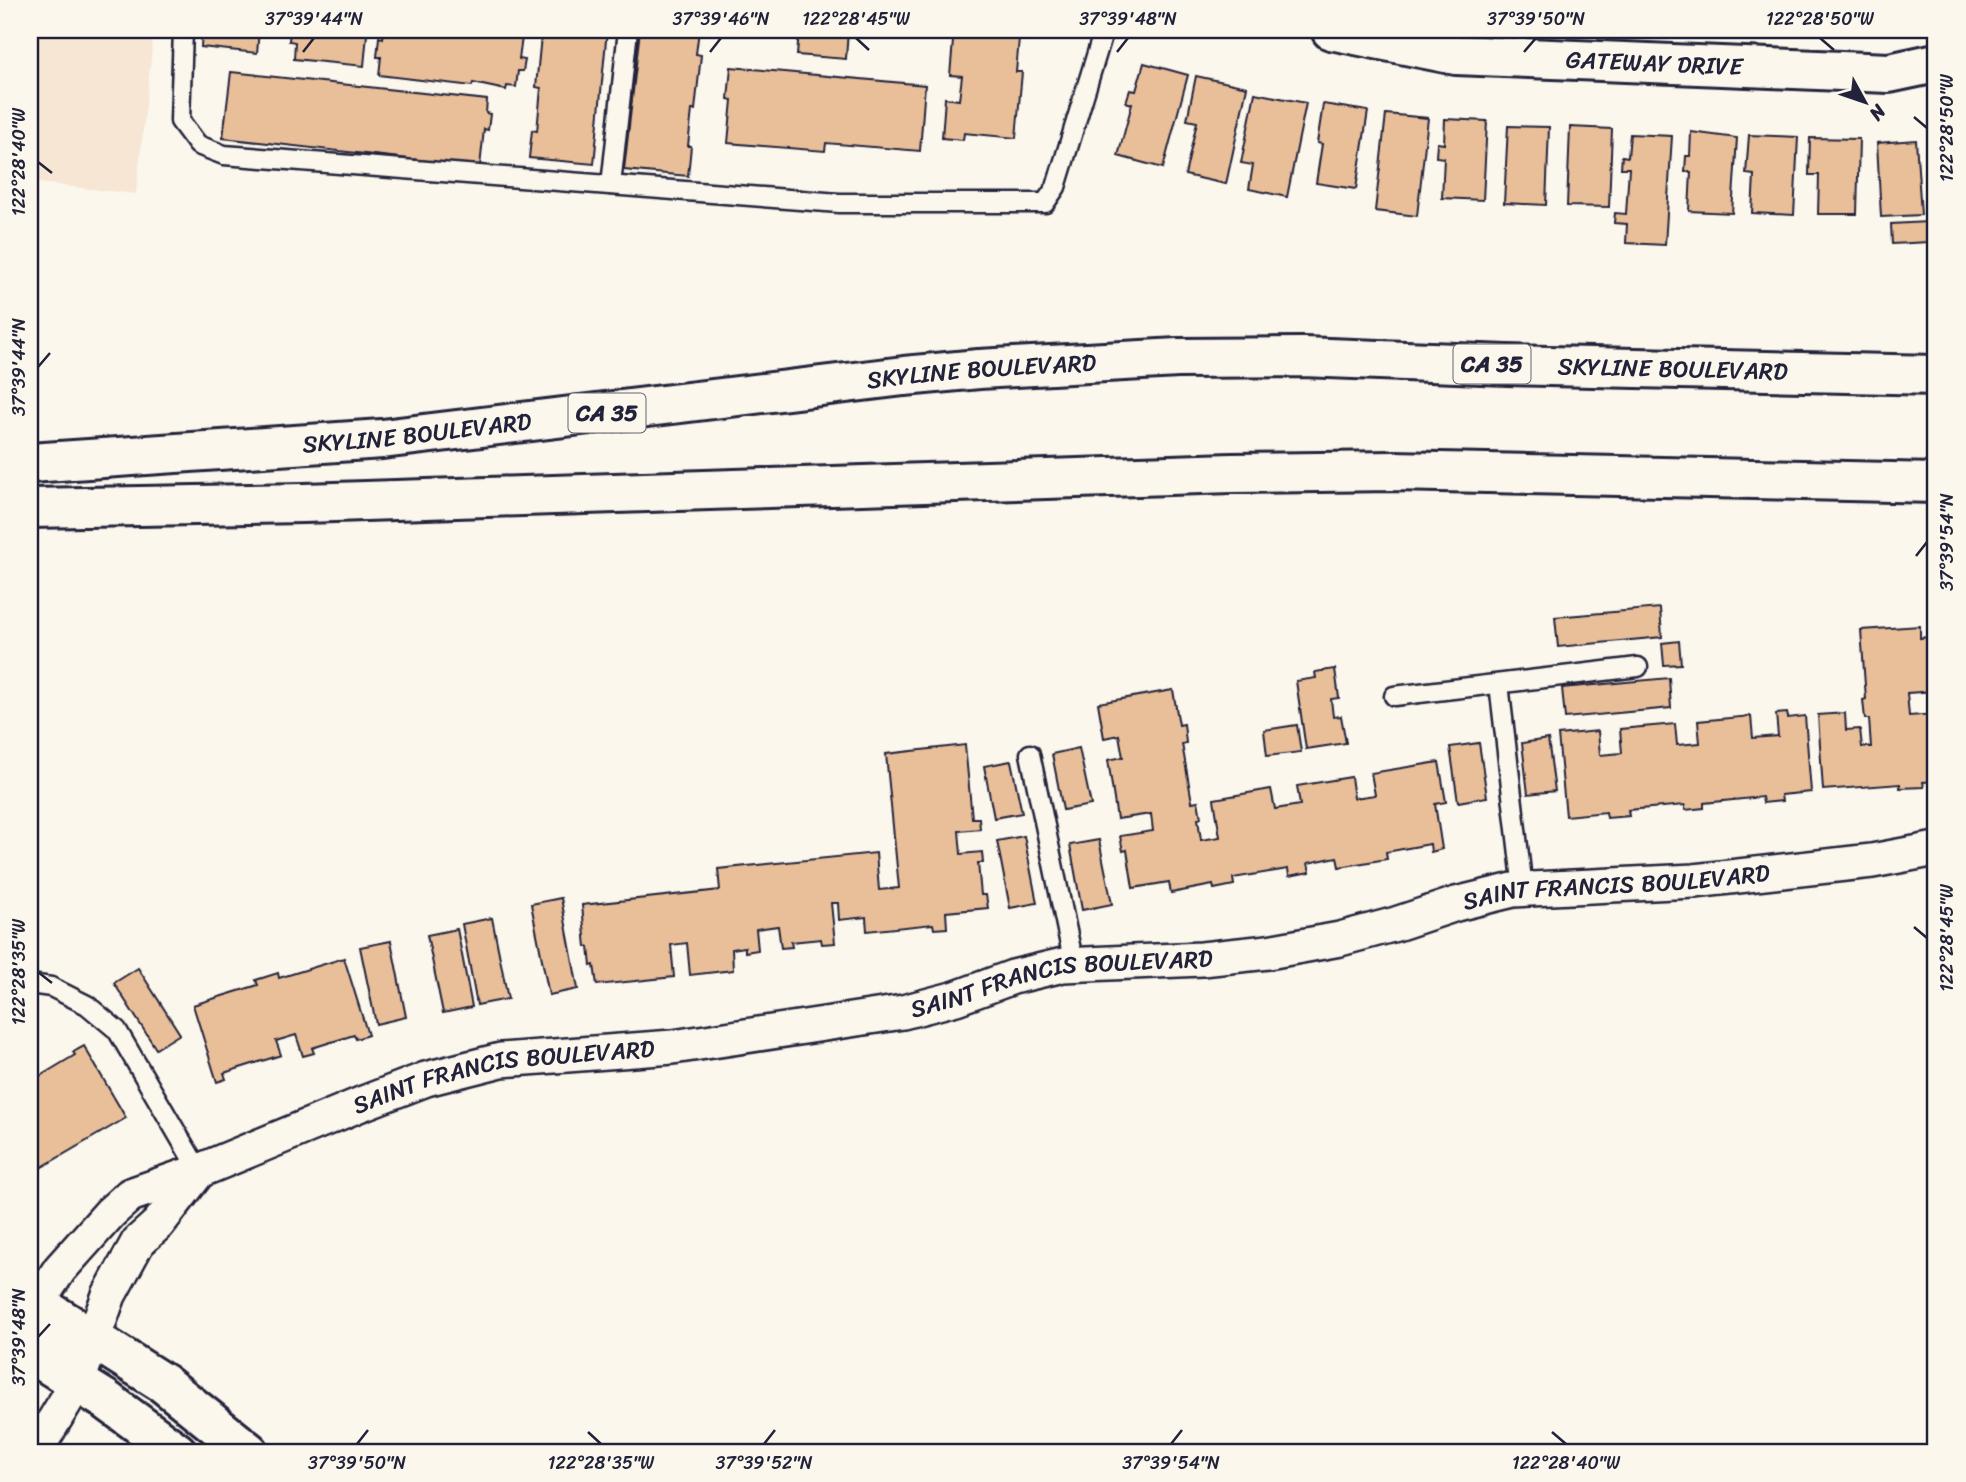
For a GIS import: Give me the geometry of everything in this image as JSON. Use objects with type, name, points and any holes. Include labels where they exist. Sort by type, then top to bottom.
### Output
[{"type":"main road","name":"GATEWAY DRIVE","points":[[1331,30],[1456,55],[1889,73],[1936,64]]},
{"type":"main road","name":"SKYLINE BOULEVARD","points":[[30,463],[382,439],[904,376],[1178,358],[1303,357],[1507,365],[1936,374]]},
{"type":"main road","points":[[30,508],[304,503],[1232,473],[1393,471],[1936,482]]},
{"type":"main road","points":[[34,1301],[163,1382],[249,1452]]},
{"type":"main road","points":[[30,1353],[78,1381],[177,1452]]},
{"type":"street","name":"SAINT FRANCIS BOULEVARD","points":[[34,1301],[110,1213],[130,1195],[199,1171],[426,1079],[501,1060],[674,1047],[903,1012],[956,998],[1013,977],[1074,964],[1202,959],[1268,952],[1340,939],[1456,904],[1523,889],[1694,881],[1872,861],[1936,849]]},
{"type":"street","name":"SAINT FRANCIS BOULEVARD","points":[[33,1452],[78,1381],[109,1295],[138,1242],[158,1224],[199,1171]]},
{"type":"street","points":[[34,1301],[78,1381]]},
{"type":"lane","points":[[183,30],[180,121],[198,145],[224,155],[839,204],[1045,203],[1056,187],[1104,30]]},
{"type":"lane","points":[[611,185],[628,30]]},
{"type":"lane","points":[[1394,696],[1638,667]]},
{"type":"lane","points":[[1499,684],[1523,889]]},
{"type":"lane","points":[[1030,754],[1074,964]]},
{"type":"lane","points":[[30,984],[51,987],[87,1005],[117,1030],[199,1171]]},
{"type":"shaded area","points":[[30,30],[154,30],[136,194],[30,182]]},
{"type":"building","points":[[202,30],[259,30],[257,53],[201,47]]},
{"type":"building","points":[[290,30],[351,30],[367,34],[364,66],[294,59],[295,42],[289,41]]},
{"type":"building","points":[[384,30],[523,30],[519,59],[525,60],[523,71],[518,71],[516,87],[507,86],[506,90],[473,83],[472,86],[379,75],[379,37],[383,38]]},
{"type":"building","points":[[548,30],[607,30],[594,164],[529,158],[532,130],[537,131],[541,88],[536,87],[541,36],[548,37]]},
{"type":"building","points":[[640,30],[699,30],[696,54],[701,55],[688,146],[691,146],[688,176],[624,170]]},
{"type":"building","points":[[799,30],[848,30],[846,59],[797,55]]},
{"type":"building","points":[[851,30],[933,30],[933,36]]},
{"type":"building","points":[[954,30],[1025,30],[1024,40],[1019,39],[1016,72],[1022,72],[1016,138],[964,133],[963,140],[942,138],[945,98],[959,100],[962,76],[950,75]]},
{"type":"building","points":[[1144,63],[1188,75],[1163,168],[1118,156],[1132,104],[1126,102],[1130,90],[1136,91]]},
{"type":"building","points":[[731,67],[925,85],[920,151],[826,143],[825,151],[728,143],[732,100],[728,99]]},
{"type":"building","points":[[231,72],[487,100],[486,113],[490,114],[488,130],[484,129],[480,167],[223,138]]},
{"type":"building","points":[[1196,76],[1247,87],[1226,184],[1185,175],[1197,122],[1187,120]]},
{"type":"building","points":[[1255,93],[1306,103],[1287,197],[1249,189],[1253,165],[1241,163]]},
{"type":"building","points":[[1323,104],[1368,111],[1356,189],[1316,183],[1322,144],[1317,143]]},
{"type":"building","points":[[1386,114],[1428,118],[1417,216],[1375,211]]},
{"type":"building","points":[[1445,119],[1487,121],[1483,200],[1442,198],[1444,158],[1436,157],[1437,143],[1444,144]]},
{"type":"building","points":[[1508,126],[1549,127],[1546,205],[1504,203]]},
{"type":"building","points":[[1570,127],[1612,129],[1609,207],[1567,206]]},
{"type":"building","points":[[1691,132],[1737,138],[1732,213],[1689,211],[1691,172],[1685,172],[1686,156],[1690,156]]},
{"type":"building","points":[[1630,134],[1672,136],[1665,245],[1626,243],[1627,224],[1614,223],[1615,213],[1626,214],[1629,168],[1621,168],[1622,156],[1628,157]]},
{"type":"building","points":[[1749,135],[1798,137],[1794,215],[1752,213],[1754,175],[1746,174]]},
{"type":"building","points":[[1810,138],[1859,139],[1857,214],[1818,214],[1819,175],[1809,175]]},
{"type":"building","points":[[1916,140],[1921,215],[1881,217],[1877,143]]},
{"type":"building","points":[[1928,222],[1929,242],[1892,244],[1891,224]]},
{"type":"building","points":[[1660,608],[1662,637],[1558,647],[1555,617]]},
{"type":"building","points":[[1920,626],[1920,638],[1936,636],[1936,691],[1907,693],[1909,716],[1936,714],[1936,781],[1923,782],[1924,787],[1900,788],[1900,784],[1823,790],[1818,715],[1845,713],[1846,730],[1860,729],[1862,747],[1871,747],[1869,719],[1865,719],[1863,700],[1866,699],[1861,630]]},
{"type":"building","points":[[1679,641],[1681,664],[1664,665],[1662,643]]},
{"type":"building","points":[[1335,669],[1339,698],[1331,699],[1333,717],[1341,716],[1346,743],[1306,749],[1296,681],[1316,678],[1315,672]]},
{"type":"building","points":[[1669,678],[1671,708],[1565,718],[1562,688]]},
{"type":"building","points":[[1173,690],[1179,725],[1184,724],[1186,743],[1182,744],[1192,802],[1198,801],[1201,840],[1220,837],[1214,799],[1271,789],[1275,809],[1300,805],[1297,786],[1351,777],[1354,798],[1375,795],[1371,773],[1439,762],[1446,802],[1435,804],[1442,849],[1431,852],[1430,844],[1386,852],[1387,859],[1339,867],[1337,857],[1308,863],[1310,872],[1289,876],[1288,869],[1233,878],[1234,885],[1214,889],[1213,885],[1171,893],[1169,882],[1133,888],[1127,850],[1123,851],[1120,836],[1153,831],[1151,814],[1117,819],[1108,760],[1123,757],[1119,735],[1104,738],[1098,703]]},
{"type":"building","points":[[1787,713],[1788,718],[1805,716],[1811,792],[1781,795],[1782,801],[1763,803],[1762,797],[1704,803],[1704,808],[1685,810],[1685,805],[1628,810],[1629,816],[1607,818],[1606,812],[1566,816],[1558,735],[1598,731],[1600,755],[1622,753],[1620,729],[1675,724],[1677,745],[1700,743],[1698,721],[1751,716],[1753,738],[1778,736],[1776,714]]},
{"type":"building","points":[[1297,725],[1301,752],[1267,756],[1264,730]]},
{"type":"building","points":[[1548,739],[1555,791],[1528,794],[1522,743]]},
{"type":"building","points":[[1479,743],[1487,797],[1458,802],[1450,747]]},
{"type":"building","points":[[965,745],[972,818],[979,818],[980,829],[959,831],[961,854],[982,852],[983,863],[978,863],[981,895],[986,895],[988,908],[946,912],[947,928],[934,929],[933,924],[867,931],[866,917],[839,920],[838,903],[831,903],[835,943],[822,944],[821,939],[791,942],[792,947],[781,948],[778,926],[756,929],[758,950],[745,952],[745,947],[732,949],[733,970],[690,975],[687,943],[671,945],[674,977],[597,985],[589,947],[586,947],[582,905],[720,890],[718,869],[876,853],[879,890],[899,888],[886,754]]},
{"type":"building","points":[[1079,748],[1091,805],[1063,810],[1052,754]]},
{"type":"building","points":[[1011,761],[1022,813],[994,818],[984,766]]},
{"type":"building","points":[[1024,836],[1037,903],[1010,908],[997,841]]},
{"type":"building","points":[[1099,840],[1112,904],[1082,910],[1070,845]]},
{"type":"building","points":[[561,898],[578,989],[549,995],[531,904]]},
{"type":"building","points":[[492,918],[508,999],[477,1005],[462,924]]},
{"type":"building","points":[[457,929],[472,1007],[443,1013],[427,935]]},
{"type":"building","points":[[391,941],[406,1017],[376,1024],[360,947]]},
{"type":"building","points":[[344,958],[368,1035],[356,1039],[354,1035],[312,1048],[314,1053],[303,1056],[296,1035],[276,1041],[281,1055],[224,1073],[226,1079],[217,1082],[193,1005],[258,985],[256,980],[278,973],[279,978]]},
{"type":"building","points":[[138,968],[180,1034],[156,1049],[114,983]]},
{"type":"building","points":[[84,1046],[126,1118],[30,1174],[30,1078],[38,1073],[40,1076],[75,1055],[73,1052]]}]
